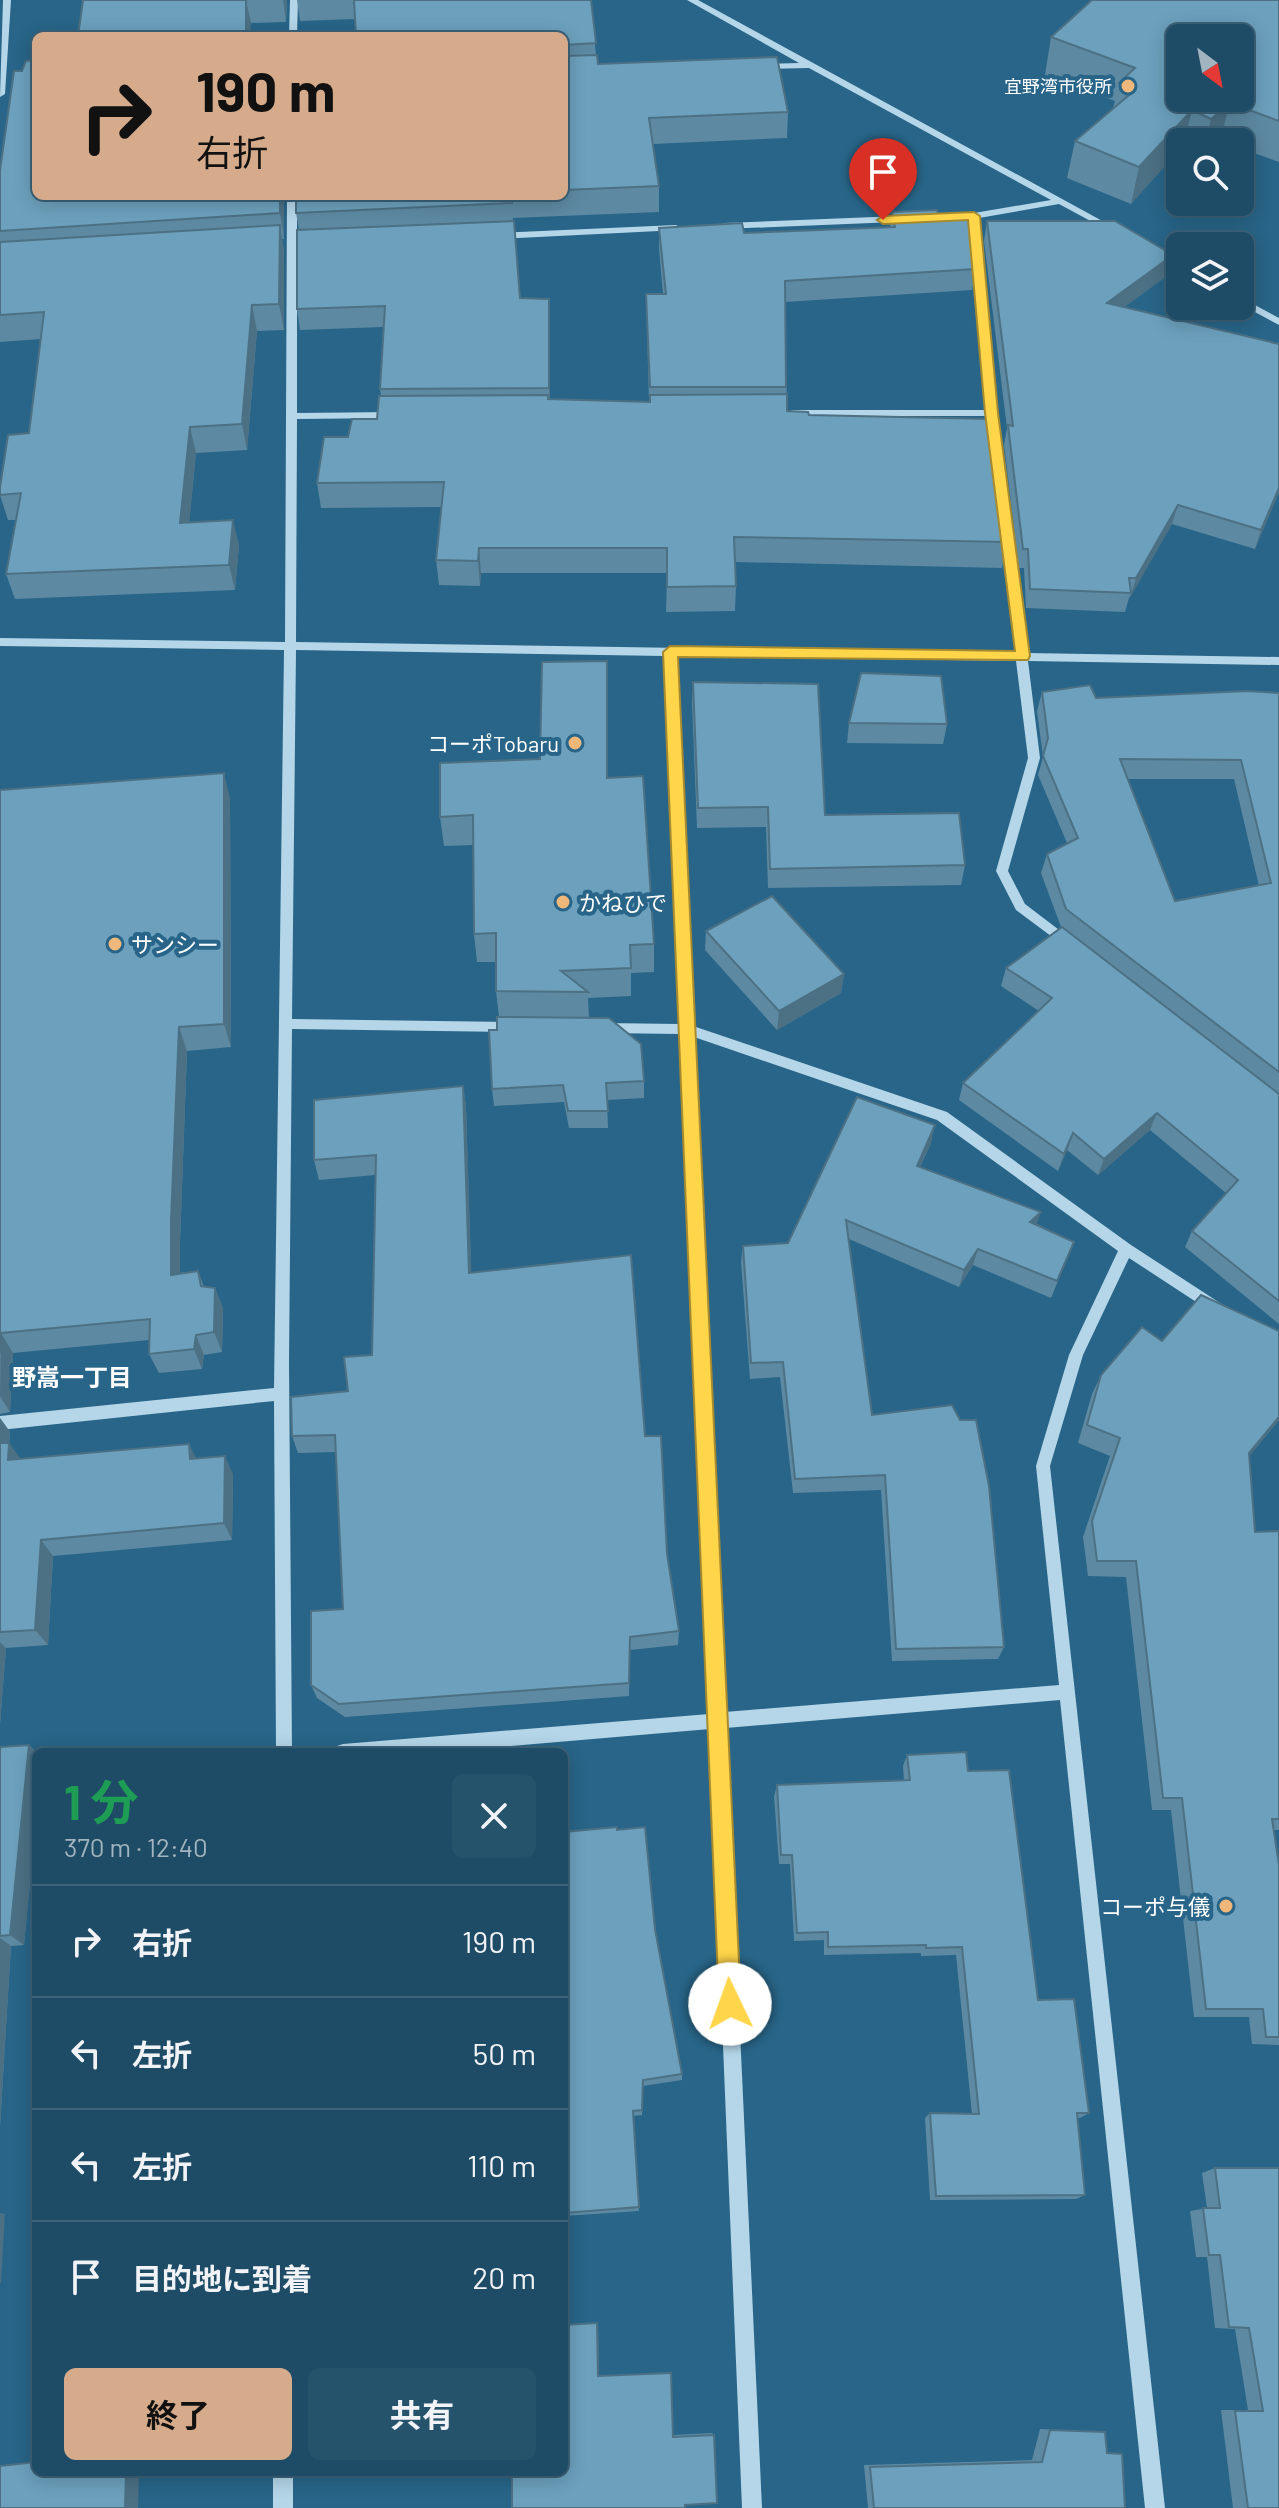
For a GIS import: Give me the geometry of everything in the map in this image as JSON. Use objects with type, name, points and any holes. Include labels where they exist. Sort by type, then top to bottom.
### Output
[{"type":"street","points":[[0,94],[7,0]]},
{"type":"street","points":[[293,32],[294,0]]},
{"type":"street","points":[[691,0],[1128,237]]},
{"type":"street","points":[[748,68],[809,65]]},
{"type":"street","points":[[284,1748],[280,1394],[292,647],[292,200]]},
{"type":"street","points":[[705,227],[974,216],[1062,201]]},
{"type":"street","points":[[974,216],[992,413],[1034,758],[1002,871],[1020,907],[1080,953]]},
{"type":"street","points":[[483,237],[689,228]]},
{"type":"street","points":[[277,246],[309,245]]},
{"type":"street","points":[[1141,245],[1166,258]]},
{"type":"street","points":[[1254,308],[1279,322]]},
{"type":"street","points":[[777,413],[992,413]]},
{"type":"street","points":[[290,416],[401,415]]},
{"type":"street","points":[[0,642],[1279,661]]},
{"type":"street","points":[[670,652],[752,2508]]},
{"type":"street","points":[[285,1024],[532,1027]]},
{"type":"street","points":[[594,1028],[687,1029],[942,1116],[1126,1249],[1228,1315]]},
{"type":"street","points":[[1126,1249],[1076,1355],[1043,1466],[1155,2508]]},
{"type":"street","points":[[0,1423],[280,1394]]},
{"type":"street","points":[[391,1748],[1066,1692]]},
{"type":"street","points":[[283,2476],[283,2508]]},
{"type":"building","points":[[83,0],[246,0],[246,32],[79,32]]},
{"type":"building","points":[[354,0],[591,0],[596,43],[568,45],[568,32],[356,32]]},
{"type":"building","points":[[1092,0],[1279,0],[1279,121],[1254,112],[1254,24],[1166,24],[1166,112],[1190,112],[1175,128],[1166,128],[1166,138],[1139,167],[1075,141],[1135,90],[1119,83],[1135,68],[1051,37]]},
{"type":"building","points":[[597,55],[598,64],[777,57],[788,112],[649,118],[659,186],[568,190],[568,56]]},
{"type":"building","points":[[32,60],[32,200],[280,200],[280,213],[0,231],[0,170],[14,71],[22,71],[26,61]]},
{"type":"building","points":[[1196,112],[1219,112],[1211,119]]},
{"type":"building","points":[[296,200],[512,200],[512,203],[296,213]]},
{"type":"building","points":[[937,210],[939,220],[971,220],[976,269],[785,281],[786,387],[650,387],[646,294],[666,294],[659,228],[742,223],[744,233],[895,227],[892,212]]},
{"type":"building","points":[[514,221],[520,298],[549,299],[549,388],[380,389],[385,306],[297,309],[297,230]]},
{"type":"building","points":[[987,221],[1115,221],[1166,251],[1166,260],[1107,303],[1166,317],[1166,320],[1178,320],[1279,344],[1279,488],[1261,530],[1178,505],[1136,578],[1129,578],[1131,593],[1030,589],[1028,549],[1023,549],[1008,425],[1013,426]]},
{"type":"building","points":[[280,225],[279,304],[252,305],[242,424],[190,427],[180,523],[233,520],[229,565],[6,574],[21,493],[0,495],[0,487],[8,435],[29,433],[44,312],[0,315],[0,242]]},
{"type":"building","points":[[787,394],[787,411],[808,412],[809,415],[992,419],[1007,542],[734,537],[736,586],[667,587],[667,548],[479,548],[478,561],[436,560],[444,482],[317,483],[324,437],[348,437],[352,419],[377,419],[379,396],[548,395],[548,399],[650,402],[650,395]]},
{"type":"building","name":"かねひで","points":[[607,661],[607,778],[643,776],[654,944],[630,945],[631,968],[561,971],[588,992],[496,991],[496,933],[474,934],[473,815],[440,817],[440,763],[540,759],[542,662]]},
{"type":"building","points":[[861,673],[941,676],[947,724],[849,723]]},
{"type":"building","points":[[693,682],[818,684],[825,815],[959,813],[965,865],[770,869],[768,807],[698,808]]},
{"type":"building","points":[[1090,685],[1096,698],[1247,691],[1279,693],[1279,1072],[1066,909],[1047,854],[1078,838],[1043,756],[1048,738],[1042,692]],"holes":[[[1120,759],[1241,760],[1271,883],[1175,901]]]},
{"type":"building","points":[[224,773],[224,1024],[179,1027],[171,1221],[171,1275],[198,1271],[201,1286],[215,1288],[214,1332],[196,1335],[194,1349],[149,1354],[150,1319],[1,1333],[0,1353],[0,790]]},
{"type":"building","points":[[772,896],[844,974],[779,1011],[706,931]]},
{"type":"building","points":[[1062,927],[1279,1094],[1279,1301],[1192,1231],[1238,1180],[1157,1113],[1104,1159],[1073,1133],[1064,1154],[963,1083],[1052,998],[1006,968]]},
{"type":"building","points":[[497,1017],[609,1018],[641,1044],[644,1081],[606,1083],[608,1111],[568,1111],[563,1085],[492,1089],[489,1030],[497,1030]]},
{"type":"building","points":[[463,1086],[469,1273],[631,1255],[645,1436],[661,1436],[667,1554],[679,1631],[630,1637],[629,1683],[339,1704],[311,1685],[311,1611],[343,1609],[335,1435],[292,1436],[291,1397],[348,1391],[344,1357],[372,1355],[376,1155],[314,1160],[314,1100]]},
{"type":"building","points":[[857,1097],[935,1125],[917,1166],[1041,1212],[1030,1222],[1074,1242],[1057,1281],[978,1249],[964,1270],[846,1220],[872,1415],[952,1405],[960,1420],[976,1420],[989,1486],[1004,1647],[896,1649],[885,1475],[795,1479],[783,1362],[751,1363],[743,1246],[788,1243]]},
{"type":"building","points":[[1201,1295],[1279,1331],[1279,1417],[1249,1453],[1255,1532],[1279,1531],[1279,1819],[1272,1819],[1279,1865],[1279,2037],[1266,2037],[1263,2009],[1206,2009],[1182,1798],[1163,1798],[1136,1561],[1097,1561],[1092,1521],[1120,1438],[1087,1425],[1101,1375],[1142,1327],[1162,1341]]},
{"type":"building","points":[[0,1443],[9,1443],[8,1460],[189,1444],[190,1459],[225,1456],[224,1523],[41,1540],[35,1630],[0,1632]]},
{"type":"building","points":[[29,1745],[10,1935],[0,1936],[0,1747]]},
{"type":"building","points":[[966,1752],[968,1771],[1009,1770],[1038,2000],[1074,1999],[1089,2113],[1077,2113],[1085,2195],[936,2196],[930,2113],[979,2114],[962,1947],[828,1947],[828,1932],[797,1933],[792,1855],[781,1855],[777,1785],[910,1780],[907,1755]]},
{"type":"building","points":[[645,1827],[655,1929],[682,2074],[643,2080],[642,2110],[633,2111],[639,2207],[568,2213],[568,1832]]},
{"type":"building","points":[[1215,2168],[1279,2168],[1279,2508],[1248,2508],[1235,2411],[1263,2411],[1249,2328],[1229,2327],[1220,2255],[1209,2255],[1203,2208],[1220,2208]]},
{"type":"building","points":[[597,2323],[598,2376],[671,2373],[673,2437],[714,2435],[717,2503],[685,2505],[685,2508],[512,2508],[512,2476],[568,2476],[568,2325]]},
{"type":"building","points":[[1050,2430],[1105,2432],[1107,2453],[1122,2454],[1125,2508],[874,2508],[870,2467],[1042,2462]]},
{"type":"building","points":[[32,2462],[32,2476],[126,2476],[125,2508],[0,2508],[0,2466]]},
{"type":"place","name":"宜野湾市役所","points":[[1128,86]]},
{"type":"place","name":"コーポTobaru","points":[[575,743]]},
{"type":"place","name":"かねひで","points":[[563,902]]},
{"type":"place","name":"サンシー","points":[[115,944]]},
{"type":"place","name":"コーポ与儀","points":[[1226,1906]]},
{"type":"district","name":"野嵩一丁目","points":[[72,1376]]},
{"type":"route","points":[[730,2004],[670,652],[1023,656],[992,413],[974,216],[883,220]]}]
